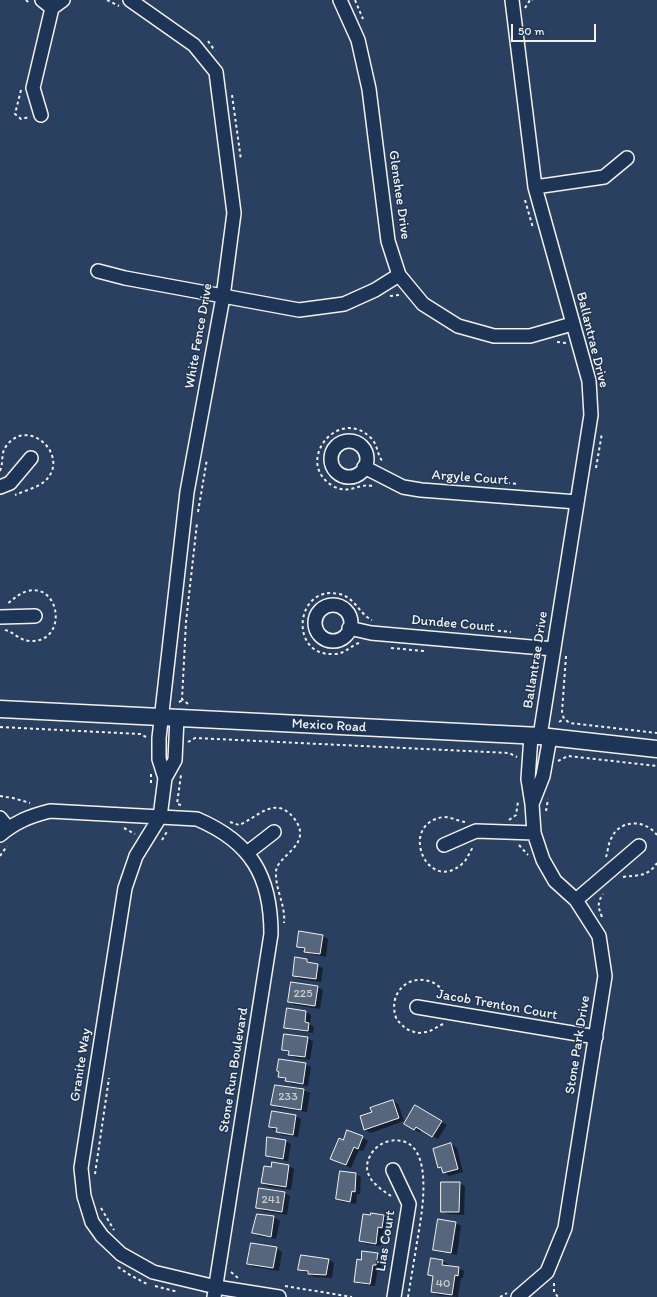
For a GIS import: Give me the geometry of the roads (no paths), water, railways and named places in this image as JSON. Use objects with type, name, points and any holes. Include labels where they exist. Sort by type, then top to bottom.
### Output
[{"type":"street","points":[[42,0],[52,8]]},
{"type":"street","points":[[41,115],[32,88],[52,8],[63,0]]},
{"type":"street","name":"Glenshee Drive","points":[[340,0],[358,40],[369,89],[388,241],[399,275],[423,304],[458,326],[494,336],[530,336],[572,324]]},
{"type":"street","name":"Ballantrae Drive","points":[[512,0],[535,187],[589,381],[591,415],[540,736]]},
{"type":"street","name":"White Fence Drive","points":[[126,4],[194,45],[216,72],[234,213],[223,297],[187,492],[169,718]]},
{"type":"street","points":[[535,187],[604,177],[627,158]]},
{"type":"street","points":[[98,271],[223,297],[299,310],[344,304],[375,290],[399,275]]},
{"type":"street","points":[[0,487],[10,483],[31,458]]},
{"type":"street","name":"Argyle Court","points":[[364,467],[403,486],[421,490],[577,502]]},
{"type":"street","points":[[0,617],[35,616]]},
{"type":"street","name":"Dundee Court","points":[[349,628],[371,633],[554,649]]},
{"type":"street","name":"Mexico Road","points":[[0,709],[540,736],[657,749]]},
{"type":"street","name":"Granite Way","points":[[165,778],[158,759],[169,718]]},
{"type":"street","name":"Granite Way","points":[[169,718],[175,760],[165,778],[160,817],[136,856],[125,888],[81,1168],[84,1196],[92,1222],[102,1236],[121,1254],[153,1272],[215,1292]]},
{"type":"street","name":"Stone Park Drive","points":[[532,804],[543,776],[540,736]]},
{"type":"street","name":"Stone Park Drive","points":[[518,1295],[546,1272],[565,1228],[605,976],[599,936],[576,900],[555,881],[543,860],[534,833],[532,804],[528,779],[540,736]]},
{"type":"street","name":"Stone Run Boulevard","points":[[5,831],[28,817],[50,811],[197,820],[211,825],[227,835],[260,869],[268,893],[271,912],[271,934],[224,1273],[215,1292]]},
{"type":"street","points":[[444,844],[476,831],[534,833]]},
{"type":"street","points":[[247,854],[274,832]]},
{"type":"street","points":[[576,900],[639,846]]},
{"type":"street","name":"Jacob Trenton Court","points":[[417,1007],[596,1038]]},
{"type":"street","name":"Lias Court","points":[[393,1170],[409,1204],[394,1297]]},
{"type":"street","points":[[215,1292],[281,1291]]}]
